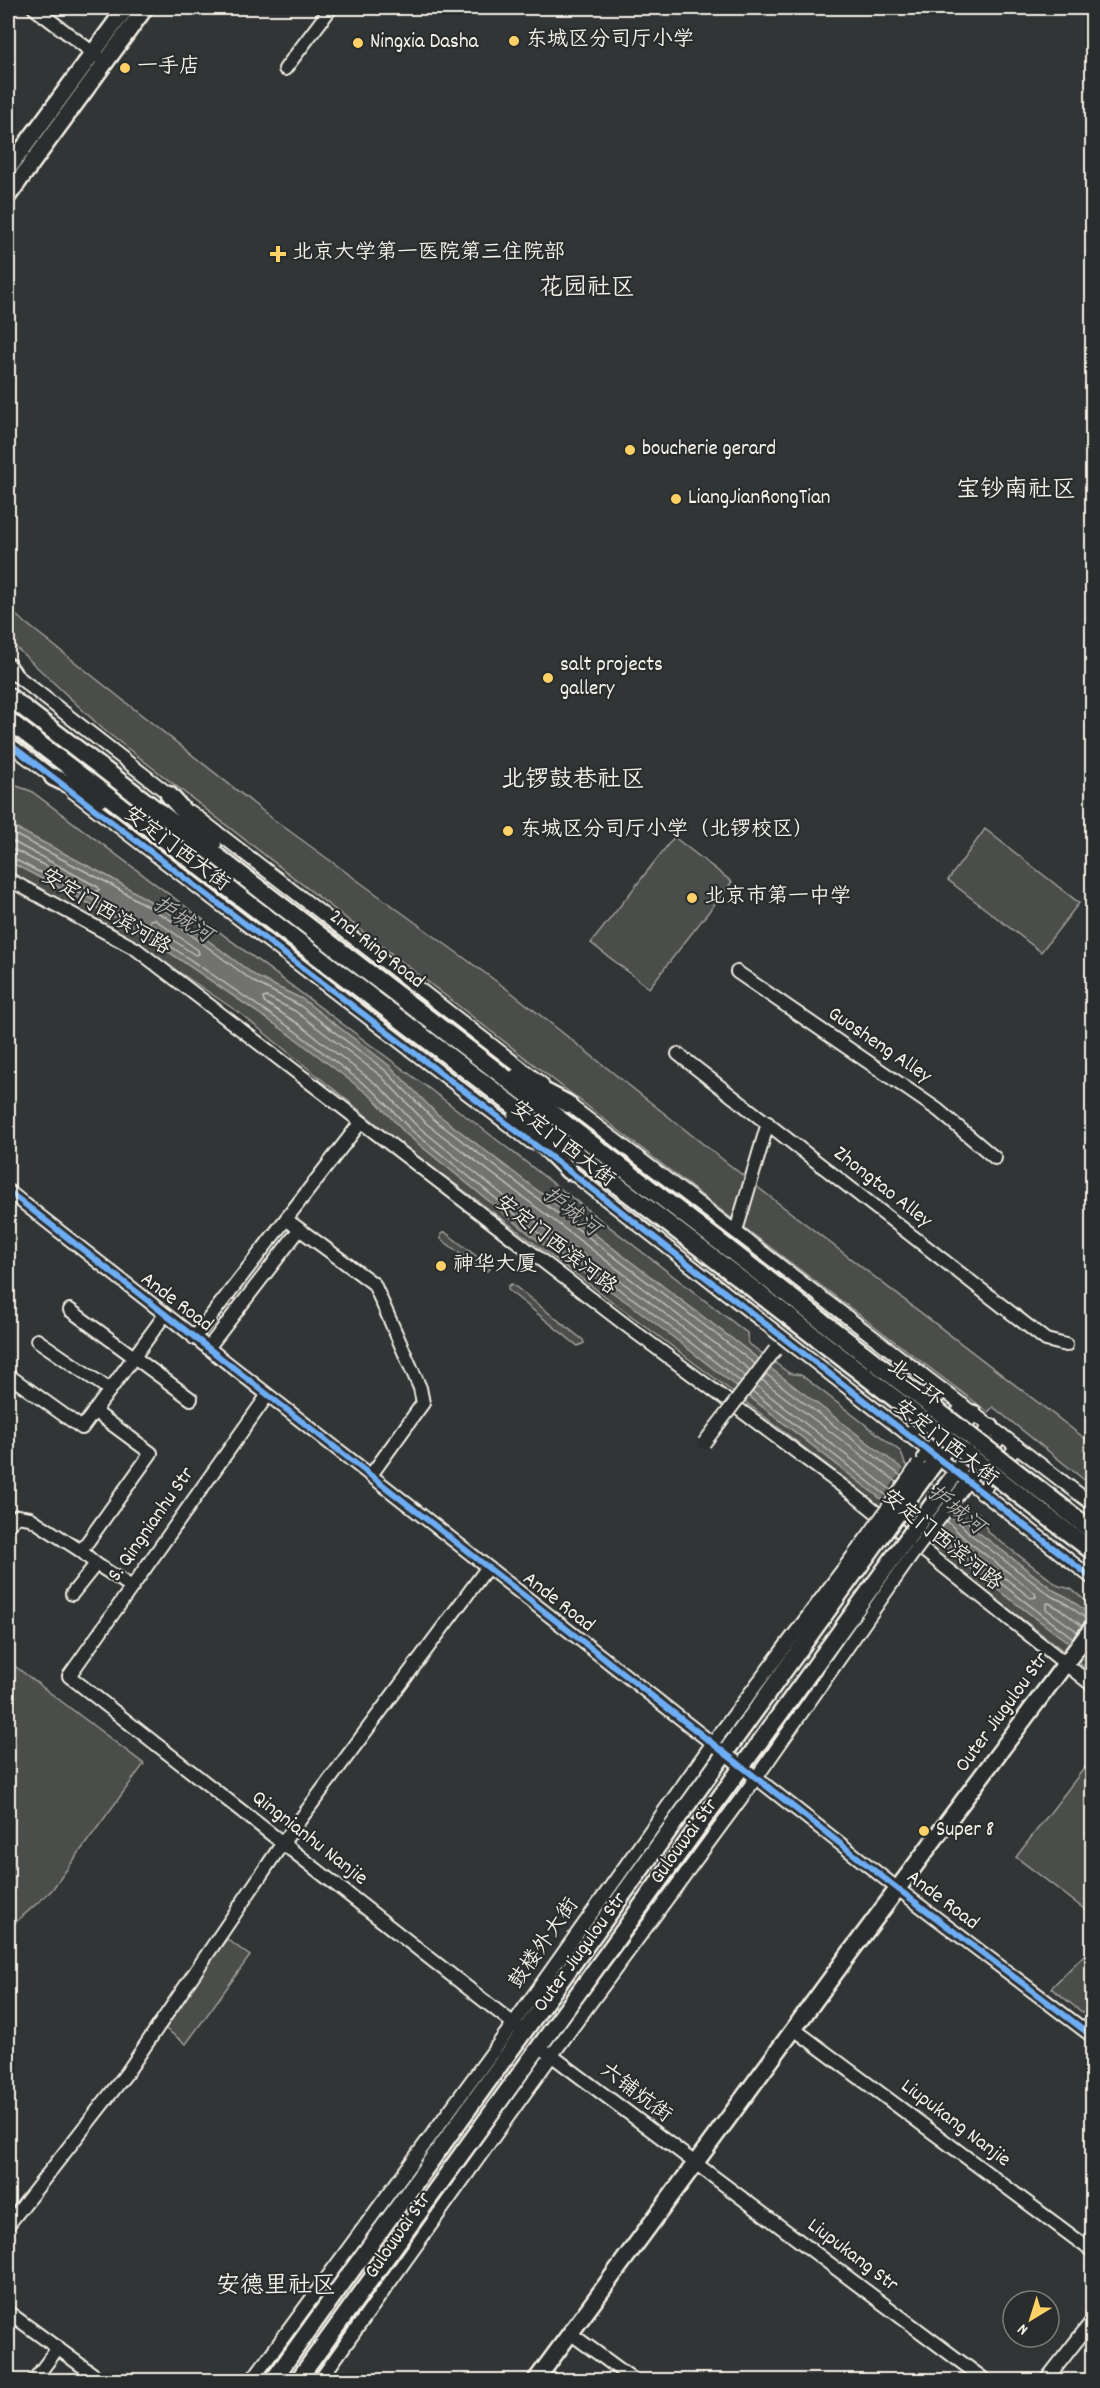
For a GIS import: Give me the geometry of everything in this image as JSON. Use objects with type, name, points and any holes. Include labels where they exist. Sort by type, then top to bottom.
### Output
[{"type":"highway","name":"2nd. Ring Road","points":[[8,696],[239,873],[470,1062]]},
{"type":"highway","name":"2nd. Ring Road","points":[[8,720],[127,812],[717,1240]]},
{"type":"highway","points":[[53,777],[127,812]]},
{"type":"highway","points":[[169,795],[239,873]]},
{"type":"highway","points":[[470,1062],[569,1171]]},
{"type":"highway","points":[[470,1062],[568,1104]]},
{"type":"highway","name":"北二环","points":[[470,1062],[1092,1551]]},
{"type":"highway","name":"北二环","points":[[717,1240],[1092,1531]]},
{"type":"main road","points":[[8,196],[99,57],[126,8]]},
{"type":"main road","points":[[8,169],[99,57],[145,8]]},
{"type":"main road","points":[[875,1535],[968,1409]]},
{"type":"main road","points":[[904,1555],[997,1431]]},
{"type":"main road","name":"鼓楼外大街","points":[[273,2380],[519,2028],[726,1754],[875,1535]]},
{"type":"main road","name":"Outer Jiugulou Str","points":[[298,2380],[742,1767],[904,1555]]},
{"type":"main road","name":"Outer Jiugulou Str","points":[[536,2380],[1092,1628]]},
{"type":"street","points":[[34,8],[99,57]]},
{"type":"street","points":[[285,69],[331,8]]},
{"type":"street","name":"安定门西大街","points":[[10,669],[568,1104],[1092,1504]]},
{"type":"street","name":"安定门西大街","points":[[8,743],[569,1171],[933,1456],[957,1484],[981,1493],[1092,1578]]},
{"type":"street","name":"安定门西滨河路","points":[[8,879],[136,949],[627,1326],[853,1494],[1092,1685]]},
{"type":"street","name":"Guosheng Alley","points":[[737,972],[938,1110],[995,1158]]},
{"type":"street","name":"Zhongtao Alley","points":[[678,1054],[1046,1340],[1066,1345]]},
{"type":"street","points":[[194,1338],[361,1122]]},
{"type":"street","points":[[736,1231],[768,1123]]},
{"type":"street","name":"Ande Road","points":[[8,1191],[164,1316],[371,1475],[898,1889],[1092,2036]]},
{"type":"street","points":[[287,1220],[374,1284],[420,1388],[423,1402],[371,1475]]},
{"type":"street","points":[[208,1348],[299,1230]]},
{"type":"street","points":[[70,1310],[191,1399]]},
{"type":"street","points":[[8,1375],[82,1428],[164,1316]]},
{"type":"street","points":[[704,1443],[783,1339]]},
{"type":"street","points":[[37,1340],[110,1390]]},
{"type":"street","points":[[908,1436],[943,1390]]},
{"type":"street","name":"S. Qingnianhu Str","points":[[132,1587],[267,1396]]},
{"type":"street","points":[[81,1551],[151,1453],[94,1411]]},
{"type":"street","points":[[981,1493],[1017,1446]]},
{"type":"street","points":[[8,1526],[17,1516],[30,1518],[132,1587]]},
{"type":"street","name":"鼓楼外大街","points":[[252,2380],[519,2028],[712,1744],[875,1535]]},
{"type":"street","name":"Gulouwai Str","points":[[320,2380],[552,2055],[756,1778],[904,1555]]},
{"type":"street","points":[[72,1594],[96,1564]]},
{"type":"street","points":[[8,2225],[126,2074],[282,1844],[488,1568]]},
{"type":"street","name":"Qingnianhu Nanjie","points":[[132,1587],[69,1676],[519,2028]]},
{"type":"street","name":"Liupukang Nanjie","points":[[794,2029],[1092,2251]]},
{"type":"street","name":"六铺炕街","points":[[539,2046],[696,2163]]},
{"type":"street","name":"Liupukang Str","points":[[696,2163],[985,2380]]},
{"type":"street","points":[[8,2312],[101,2380]]},
{"type":"street","points":[[1046,2380],[1092,2321]]},
{"type":"street","points":[[570,2333],[634,2380]]},
{"type":"street","points":[[34,2380],[58,2348]]},
{"type":"shaded area","points":[[8,609],[273,819],[511,992],[760,1189],[1092,1444],[1092,1486],[993,1407],[988,1412],[722,1211],[104,730],[8,640]]},
{"type":"shaded area","points":[[8,783],[31,791],[479,1126],[747,1333],[748,1343],[789,1373],[801,1375],[901,1452],[905,1464],[971,1513],[979,1513],[988,1532],[1059,1586],[1071,1589],[1092,1606],[1092,1673],[713,1377],[395,1139],[241,1014],[118,931],[8,872]]},
{"type":"shaded area","points":[[985,829],[1079,903],[1041,952],[948,880]]},
{"type":"shaded area","points":[[674,837],[732,882],[649,988],[591,943]]},
{"type":"shaded area","points":[[445,1232],[490,1269],[483,1271],[441,1239],[441,1234]]},
{"type":"shaded area","points":[[512,1284],[584,1343],[578,1346],[508,1290],[508,1286]]},
{"type":"shaded area","points":[[8,1661],[144,1764],[51,1891],[8,1929]]},
{"type":"shaded area","points":[[1092,1758],[1092,1915],[1016,1857]]},
{"type":"shaded area","points":[[227,1939],[250,1956],[186,2044],[163,2027]]},
{"type":"shaded area","points":[[1092,1947],[1092,2020],[1051,1988]]},
{"type":"water","name":"护城河","points":[[8,824],[111,878],[177,917],[257,977],[302,999],[390,1066],[436,1113],[963,1515],[974,1529],[1055,1591],[1092,1616],[1092,1660],[998,1590],[638,1310],[537,1240],[406,1134],[373,1098],[292,1036],[126,923],[8,861]]},
{"type":"pier","points":[[905,1467],[956,1506],[931,1541],[880,1502]]},
{"type":"cycle path","points":[[8,743],[569,1171],[1092,1578]]},
{"type":"cycle path","points":[[8,1191],[898,1889],[1092,2036]]},
{"type":"place","name":"东城区分司厅小学","points":[[514,41]]},
{"type":"place","name":"Ningxia Dasha","points":[[358,43]]},
{"type":"place","name":"一手店","points":[[125,68]]},
{"type":"place","name":"北京大学第一医院第三住院部","points":[[278,254]]},
{"type":"place","name":"boucherie gerard","points":[[630,450]]},
{"type":"place","name":"LiangJianRongTian","points":[[676,499]]},
{"type":"place","name":"salt projects gallery","points":[[548,678]]},
{"type":"place","name":"东城区分司厅小学（北锣校区）","points":[[508,831]]},
{"type":"place","name":"北京市第一中学","points":[[692,898]]},
{"type":"place","name":"神华大厦","points":[[441,1266]]},
{"type":"place","name":"Super 8","points":[[924,1831]]},
{"type":"district","name":"花园社区","points":[[587,289]]},
{"type":"district","name":"宝钞南社区","points":[[1016,491]]},
{"type":"district","name":"北锣鼓巷社区","points":[[573,781]]},
{"type":"district","name":"安德里社区","points":[[276,2287]]}]
